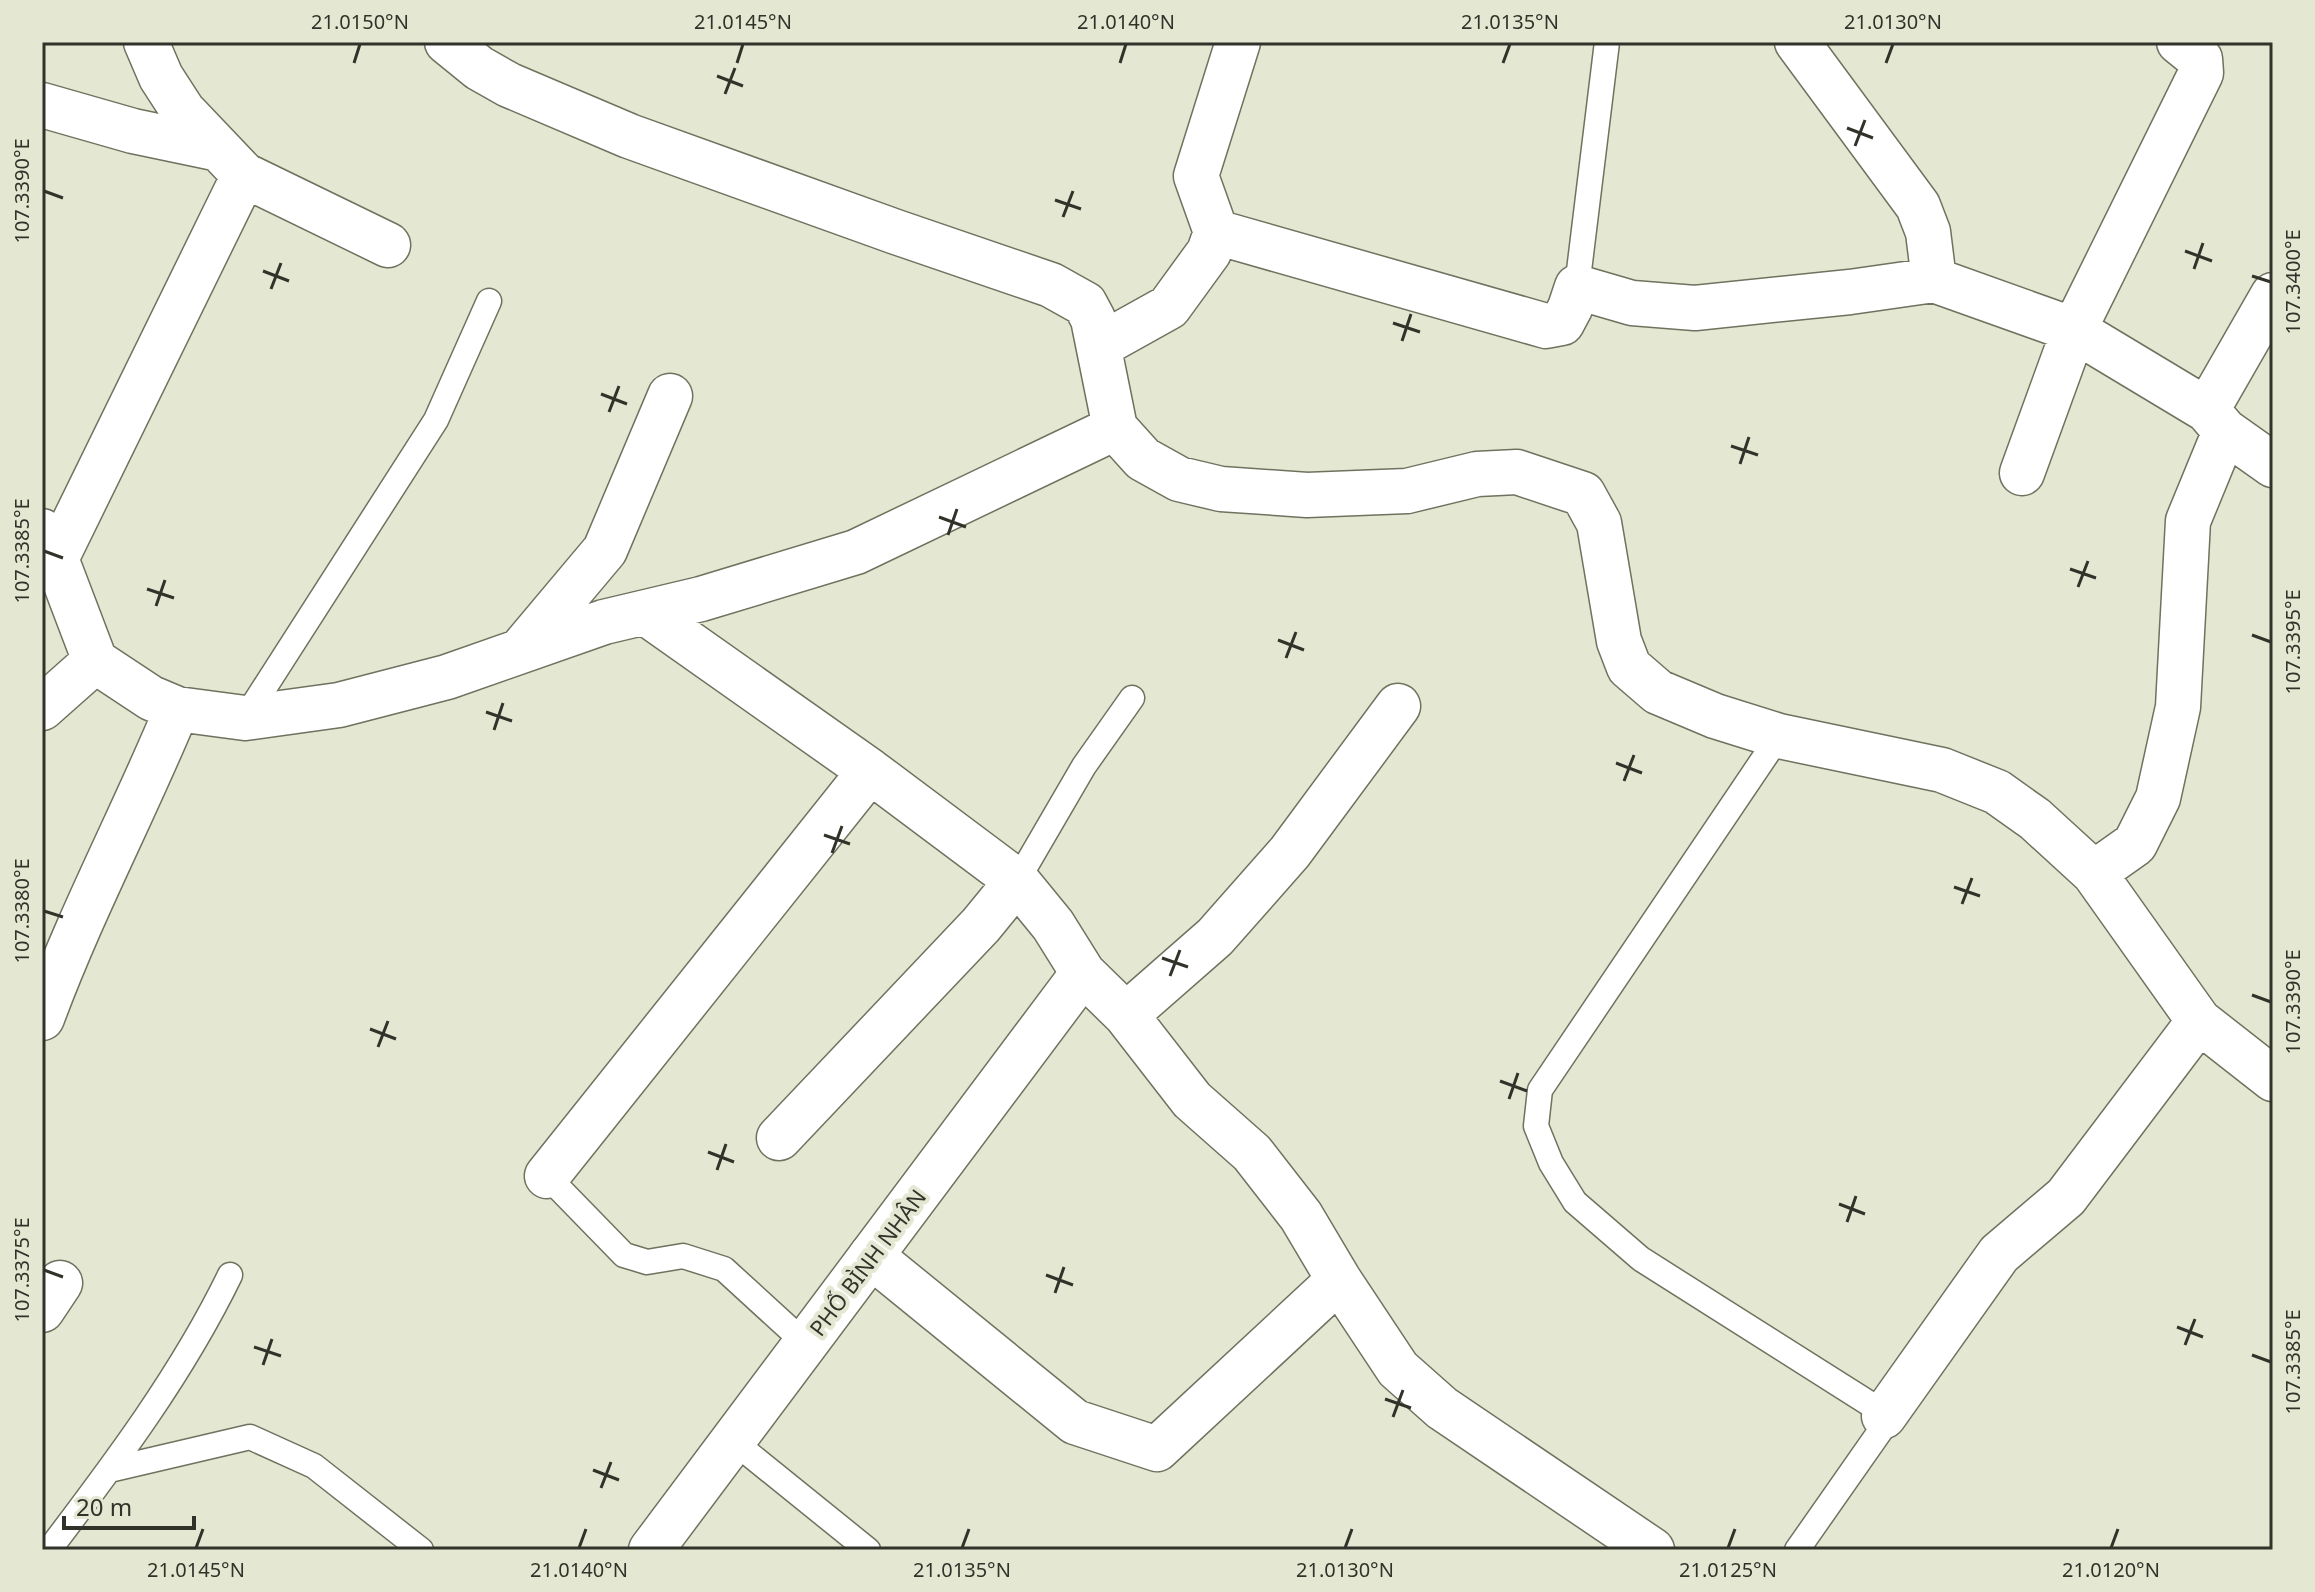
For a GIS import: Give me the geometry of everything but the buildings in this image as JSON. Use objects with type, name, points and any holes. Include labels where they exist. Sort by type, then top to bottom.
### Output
[{"type":"street","points":[[146,42],[161,77],[183,111],[232,162]]},
{"type":"street","points":[[447,42],[479,68],[509,85],[629,136],[1051,285],[1085,304],[1093,319],[1115,428],[1143,459],[1179,479],[1221,489],[1307,495],[1407,491],[1477,474],[1517,472],[1583,494],[1599,523],[1619,641],[1629,667],[1658,692],[1715,716],[1779,736],[1942,770],[1997,792],[2035,819],[2094,873],[2199,1021],[2273,1079]]},
{"type":"street","points":[[1099,346],[1169,307],[1209,252],[1216,232],[1196,176],[1238,42]]},
{"type":"street","points":[[1797,42],[1918,206],[1928,232],[1934,280]]},
{"type":"street","points":[[2022,473],[2074,330],[2201,73],[2200,59],[2179,42]]},
{"type":"street","points":[[42,105],[232,162],[388,245]]},
{"type":"street","points":[[232,162],[49,545],[95,661],[151,698],[177,709],[245,718],[339,705],[447,677],[604,622],[701,599],[856,552],[1115,428]]},
{"type":"street","points":[[1216,232],[1546,326],[1562,323],[1577,287],[1632,303],[1695,308],[1934,280],[2074,330],[2216,420],[2273,465]]},
{"type":"street","points":[[2094,873],[2135,844],[2158,798],[2178,707],[2188,521],[2216,420],[2273,295]]},
{"type":"street","points":[[521,650],[605,550],[670,396]]},
{"type":"street","points":[[646,613],[870,771],[1017,881],[1053,925],[1083,973],[1126,1015],[1192,1100],[1252,1153],[1301,1216],[1398,1369],[1442,1408],[1652,1550]]},
{"type":"street","points":[[42,708],[95,661]]},
{"type":"street","points":[[1126,1015],[1215,937],[1290,852],[1398,706]]},
{"type":"street","points":[[42,1018],[66,952],[150,774],[177,709]]},
{"type":"street","points":[[547,1176],[870,771]]},
{"type":"street","points":[[779,1138],[981,925],[1017,881]]},
{"type":"street","name":"PHỐ BÌNH NHÂN","points":[[651,1550],[1083,973]]},
{"type":"street","points":[[1884,1416],[1999,1254],[2066,1197],[2199,1021]]},
{"type":"street","points":[[871,1256],[1075,1422],[1157,1449],[1339,1280]]},
{"type":"lane","points":[[1577,287],[1607,42]]},
{"type":"lane","points":[[245,718],[436,420],[489,301]]},
{"type":"lane","points":[[1017,881],[1084,766],[1132,698]]},
{"type":"lane","points":[[1779,736],[1540,1090],[1536,1126],[1551,1163],[1575,1202],[1641,1259],[1870,1404],[1884,1416],[1881,1430],[1797,1550]]},
{"type":"lane","points":[[547,1176],[624,1255],[647,1262],[683,1256],[724,1269],[806,1344]]},
{"type":"lane","points":[[49,1550],[109,1470],[209,1319],[230,1275]]},
{"type":"lane","points":[[109,1470],[250,1437],[314,1466],[421,1550]]},
{"type":"lane","points":[[733,1441],[868,1550]]}]
